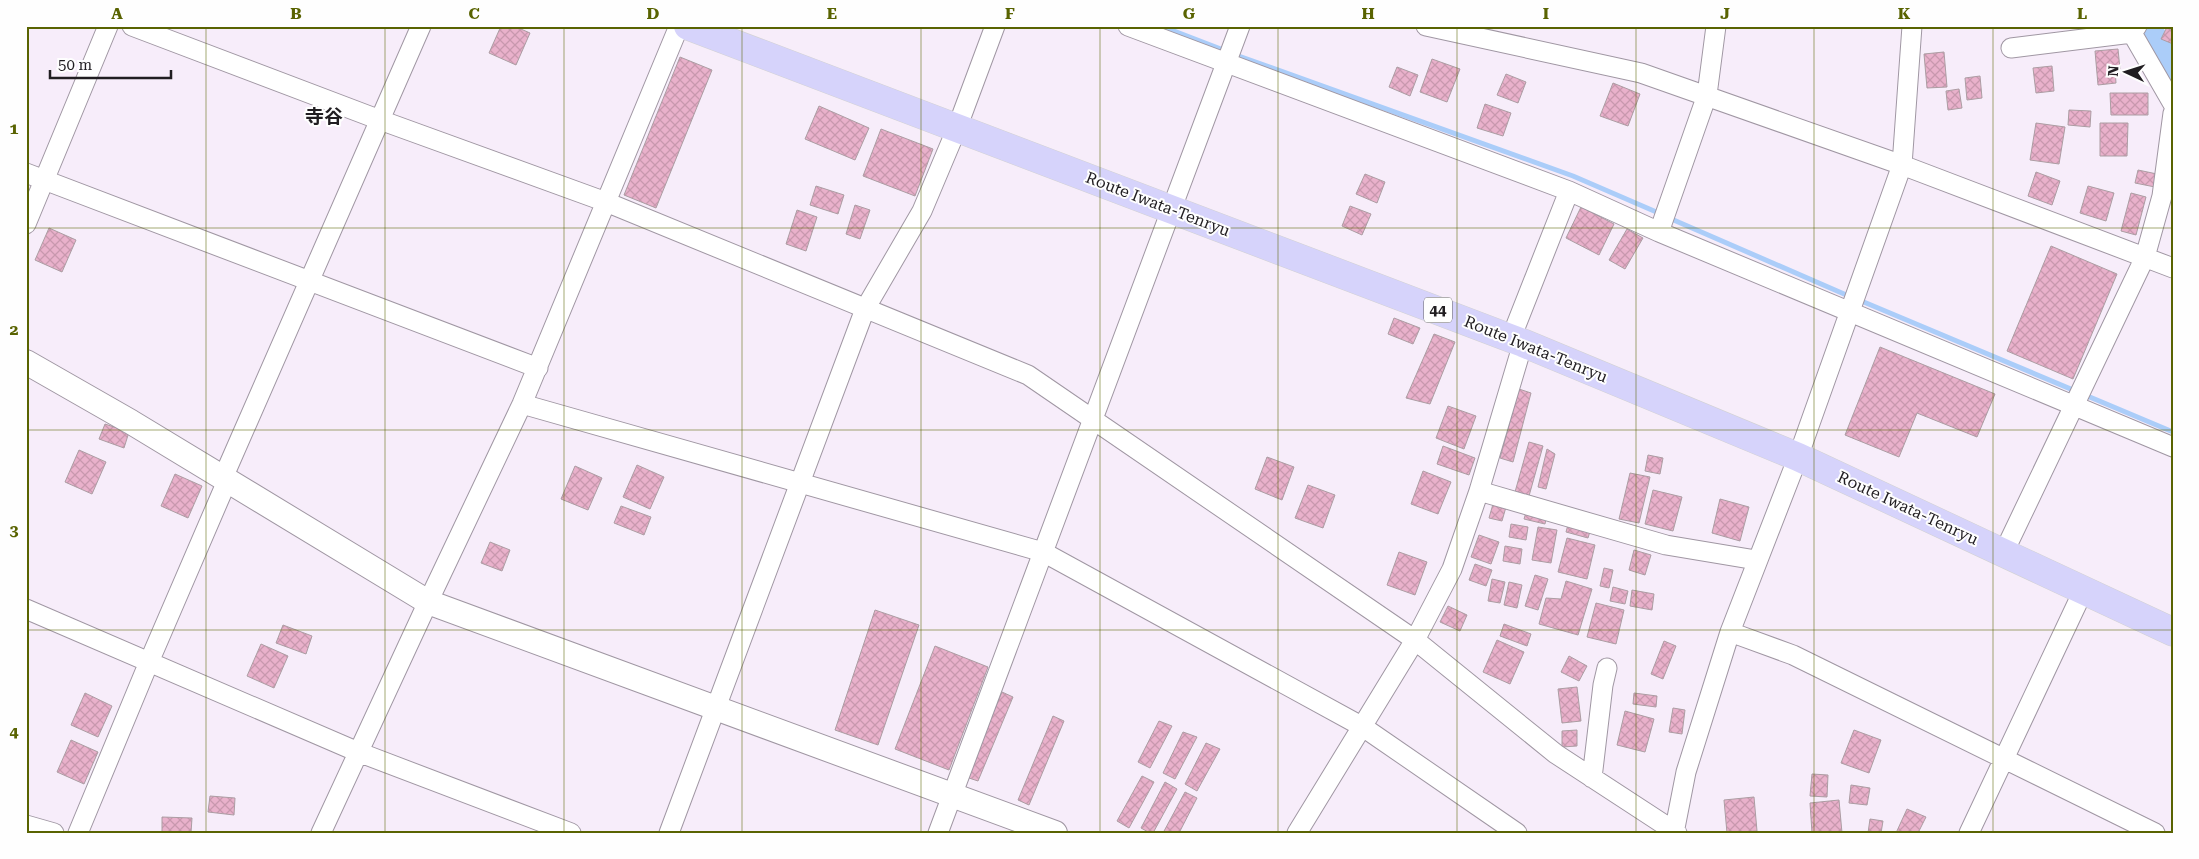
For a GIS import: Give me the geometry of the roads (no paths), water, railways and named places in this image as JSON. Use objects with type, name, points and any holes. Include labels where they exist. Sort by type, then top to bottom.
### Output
[{"type":"main road","name":"Route Iwata-Tenryu","points":[[688,26],[1517,340],[1798,457],[2173,632]]},
{"type":"street","points":[[26,224],[108,26]]},
{"type":"street","points":[[132,26],[380,120],[606,202],[1028,375],[1415,640],[1556,754],[1675,832],[1686,772],[1730,632],[1756,560],[1798,457],[1902,165],[1912,26]]},
{"type":"street","points":[[78,833],[225,480],[421,26]]},
{"type":"street","points":[[321,833],[538,368],[679,26]]},
{"type":"street","points":[[669,833],[865,309],[922,211],[957,128],[995,26]]},
{"type":"street","points":[[1128,26],[1569,191],[1659,232],[2173,447]]},
{"type":"street","points":[[938,833],[1240,26]]},
{"type":"street","points":[[1426,26],[1641,73],[1902,165],[2173,268]]},
{"type":"street","points":[[1659,232],[1707,95],[1716,26]]},
{"type":"street","points":[[2011,48],[2135,30],[2173,104]]},
{"type":"street","points":[[2004,552],[2145,257],[2162,196],[2173,113]]},
{"type":"street","points":[[26,173],[538,368]]},
{"type":"street","points":[[1297,833],[1415,640],[1452,569],[1479,491],[1517,340],[1569,191]]},
{"type":"street","points":[[26,362],[131,422],[428,602],[1055,833]]},
{"type":"street","points":[[522,404],[1042,552],[1363,727],[1517,833]]},
{"type":"street","points":[[1479,491],[1666,545],[1756,560]]},
{"type":"street","points":[[1969,833],[2084,589]]},
{"type":"street","points":[[26,609],[358,752],[571,833]]},
{"type":"street","points":[[1730,632],[1793,655],[2003,760],[2155,833]]},
{"type":"street","points":[[1592,778],[1603,685],[1607,668]]},
{"type":"street","points":[[26,825],[54,833]]},
{"type":"waterway","points":[[1161,26],[1226,51]]},
{"type":"waterway","points":[[2142,26],[2147,29],[2173,72]]},
{"type":"waterway","points":[[1233,54],[1573,176],[1661,214]]},
{"type":"waterway","points":[[1669,218],[1851,297]]},
{"type":"waterway","points":[[1859,300],[2173,432]]},
{"type":"district","name":"寺谷","points":[[324,116]]}]
